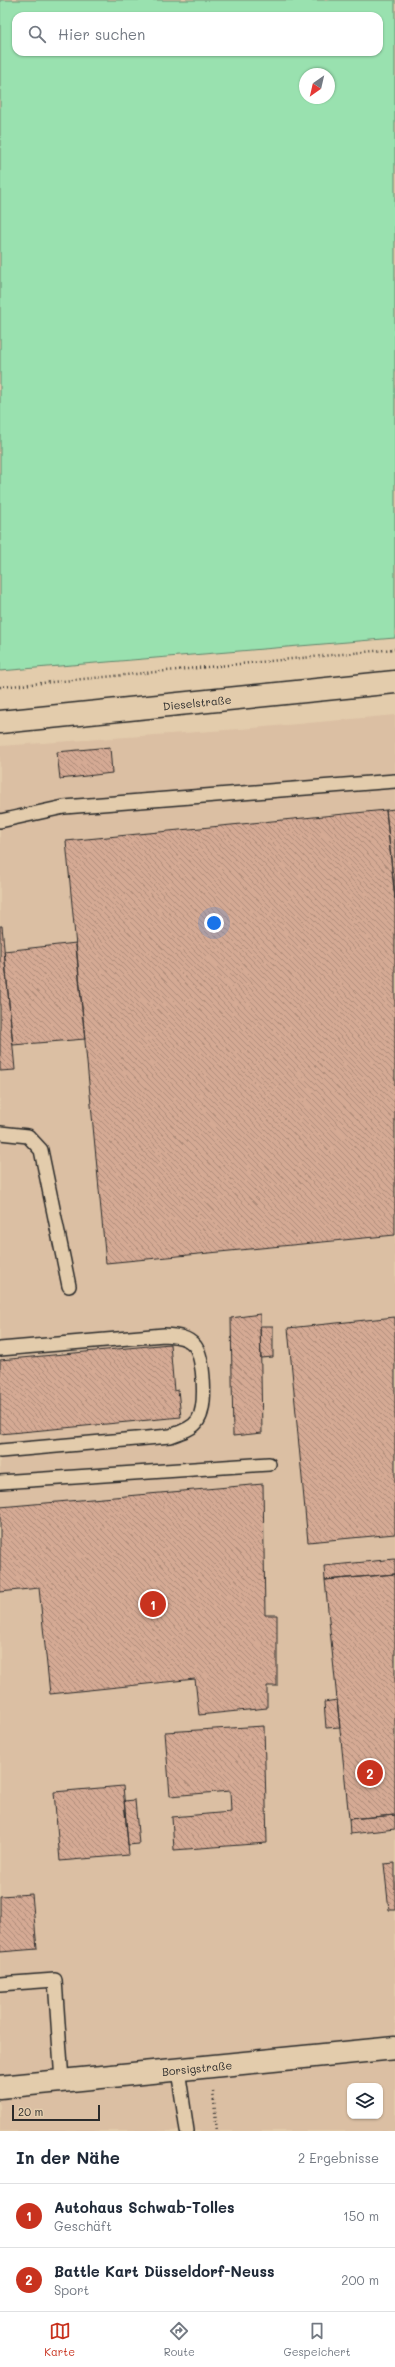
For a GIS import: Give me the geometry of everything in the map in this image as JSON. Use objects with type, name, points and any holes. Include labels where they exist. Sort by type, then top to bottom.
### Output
[{"type":"street","name":"Dieselstraße","points":[[0,722],[395,682]]},
{"type":"street","name":"Borsigstraße","points":[[0,2087],[395,2048]]},
{"type":"lane","points":[[0,821],[64,807],[395,781]]},
{"type":"lane","points":[[0,1133],[28,1136],[41,1150],[68,1286]]},
{"type":"lane","points":[[0,1349],[164,1335],[182,1337],[194,1345],[200,1356],[204,1403],[198,1420],[186,1430],[170,1436],[0,1451]]},
{"type":"lane","points":[[0,1482],[269,1464]]},
{"type":"lane","points":[[0,1984],[55,1980],[62,2081]]},
{"type":"lane","points":[[178,2070],[186,2131]]},
{"type":"path","points":[[0,687],[395,649]]},
{"type":"path","points":[[209,2066],[217,2131]]},
{"type":"shaded area","points":[[395,715],[395,2131],[0,2131],[0,746],[254,728]]},
{"type":"green space","points":[[0,0],[395,0],[395,638],[0,671]]},
{"type":"building","points":[[110,747],[112,773],[60,779],[57,752]]},
{"type":"building","points":[[395,809],[395,899],[386,810]]},
{"type":"building","points":[[386,810],[395,899],[395,1235],[106,1263],[66,841]]},
{"type":"building","points":[[0,926],[2,926],[15,1070],[0,1071]]},
{"type":"building","points":[[76,943],[85,1039],[13,1045],[4,951]]},
{"type":"building","points":[[260,1314],[262,1433],[233,1436],[231,1318]]},
{"type":"building","points":[[395,1317],[395,1534],[308,1542],[288,1328]]},
{"type":"building","points":[[260,1326],[273,1326],[273,1357],[261,1358]]},
{"type":"building","points":[[170,1344],[174,1391],[178,1390],[181,1417],[0,1434],[0,1360]]},
{"type":"building","points":[[263,1484],[265,1615],[277,1615],[277,1686],[267,1686],[267,1708],[199,1715],[195,1679],[50,1694],[39,1588],[0,1592],[0,1507]]},
{"type":"building","points":[[395,1559],[395,1574],[325,1580],[324,1566]]},
{"type":"building","points":[[395,1574],[395,1815],[349,1819],[325,1580]]},
{"type":"building","points":[[337,1700],[340,1727],[326,1728],[324,1702]]},
{"type":"building","points":[[264,1726],[267,1843],[174,1850],[172,1817],[231,1812],[230,1791],[170,1796],[165,1732]]},
{"type":"building","points":[[123,1786],[129,1855],[60,1861],[54,1792]]},
{"type":"building","points":[[135,1800],[139,1844],[128,1845],[124,1801]]},
{"type":"building","points":[[395,1815],[395,1829],[350,1834],[349,1819]]},
{"type":"building","points":[[395,1863],[395,1910],[389,1910],[384,1864]]},
{"type":"building","points":[[32,1894],[37,1949],[0,1952],[0,1896]]},
{"type":"place","name":"Autohaus Schwab-Tolles","points":[[153,1604]]},
{"type":"place","name":"Battle Kart Düsseldorf-Neuss","points":[[370,1773]]}]
